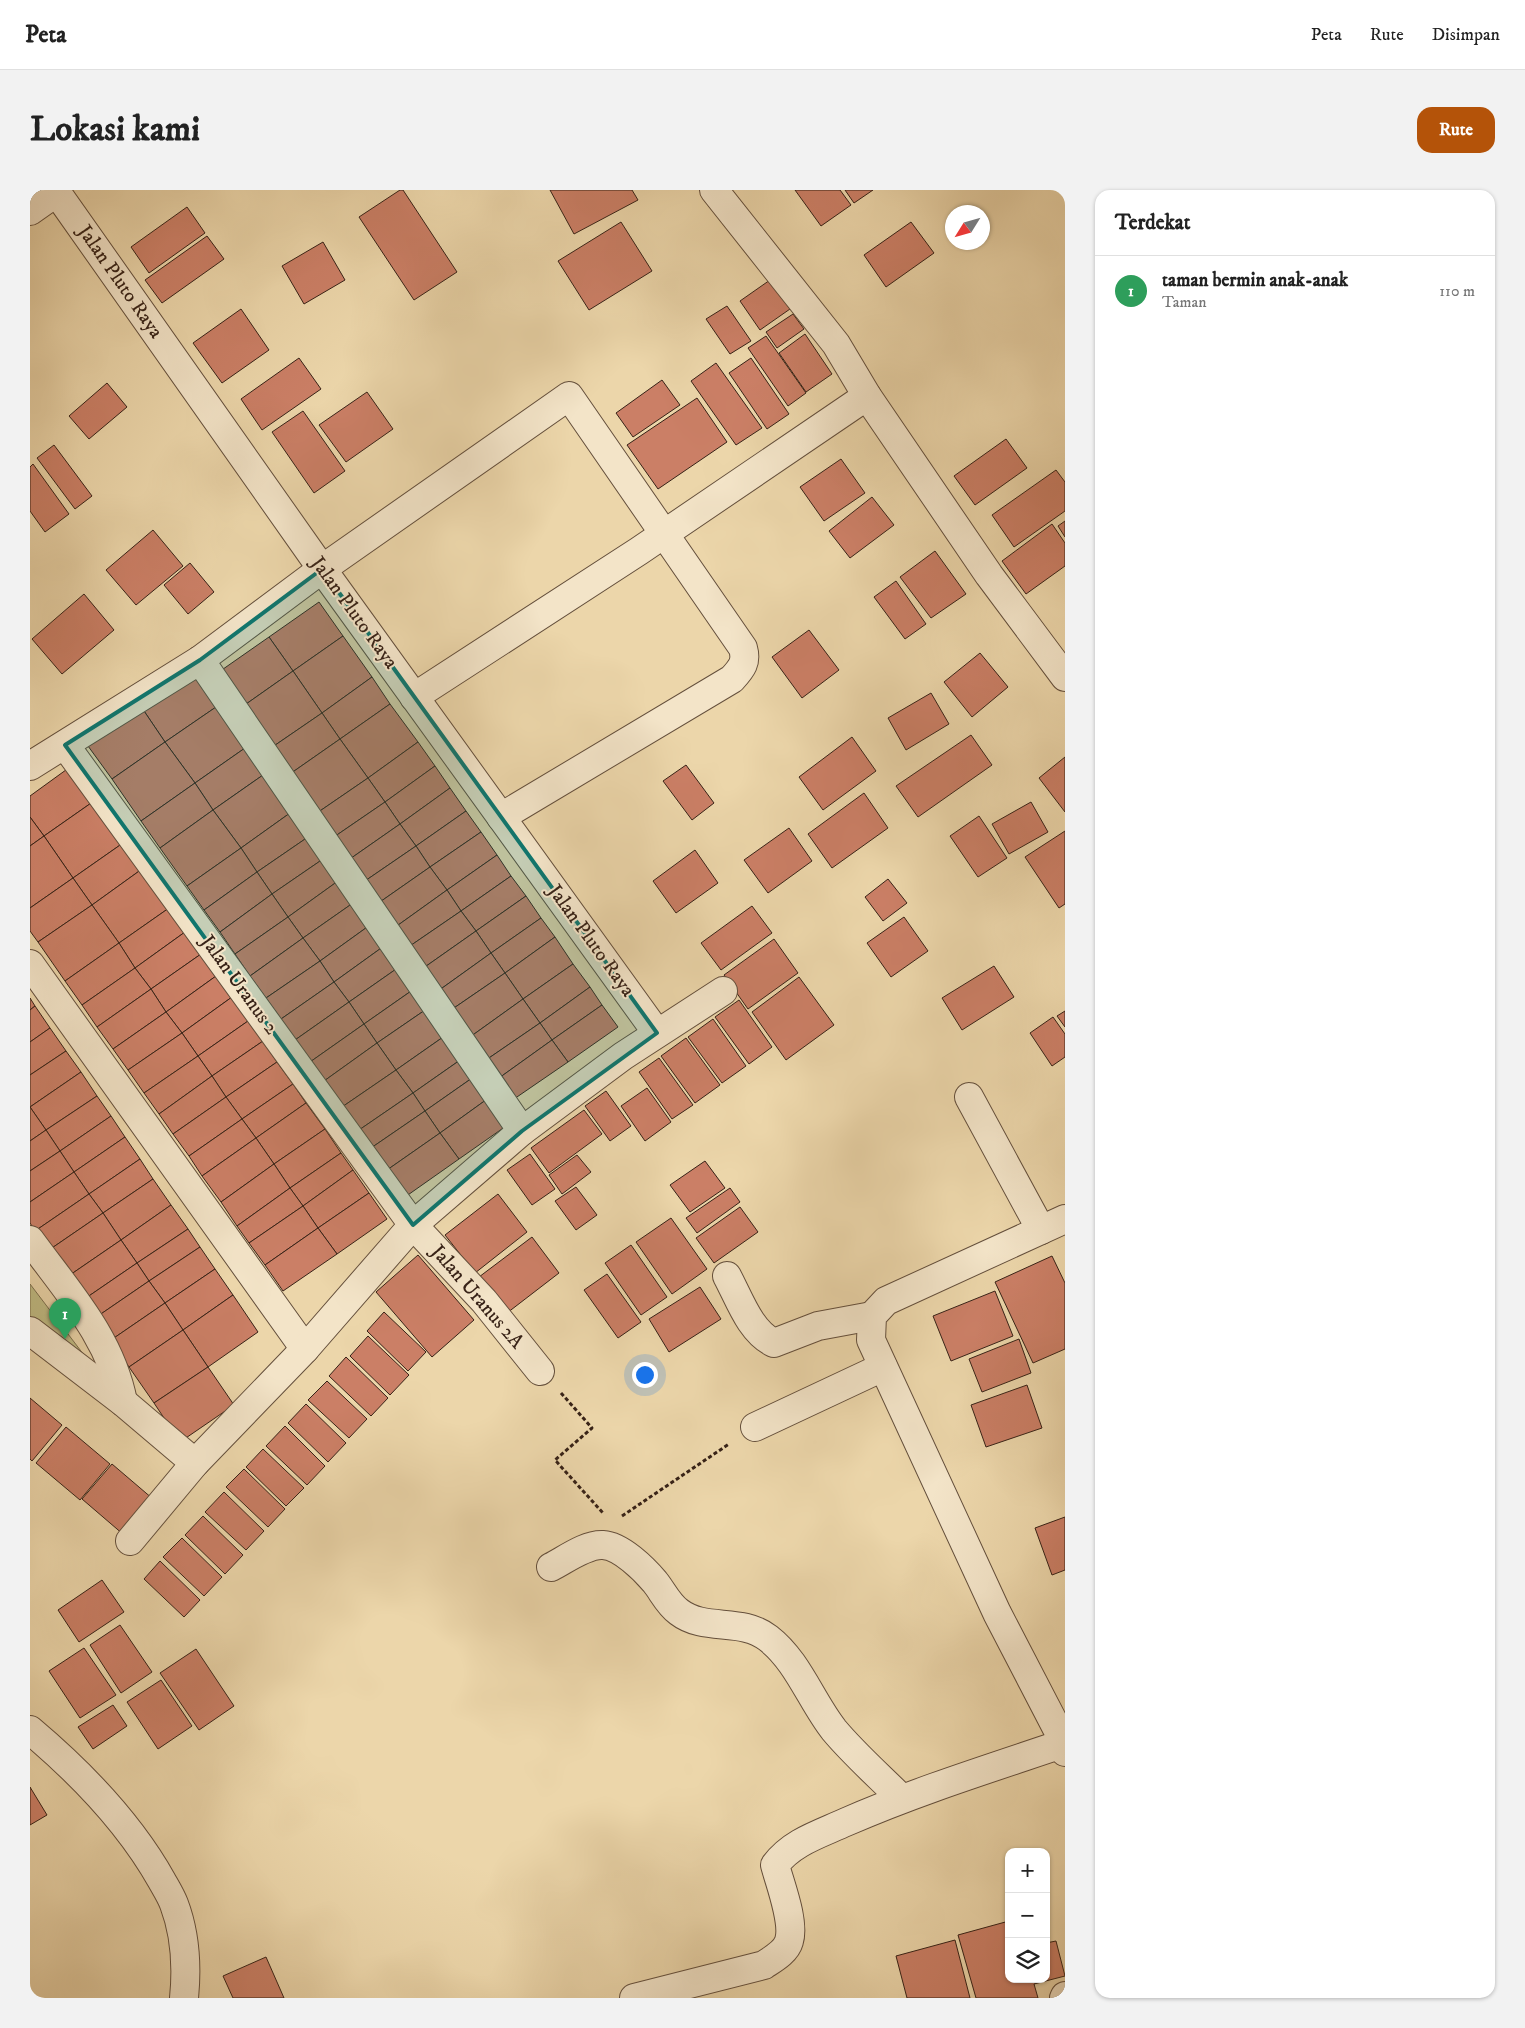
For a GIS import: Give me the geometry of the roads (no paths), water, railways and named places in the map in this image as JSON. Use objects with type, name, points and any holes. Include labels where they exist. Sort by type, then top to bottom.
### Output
[{"type":"street","points":[[714,190],[836,344],[867,396],[989,575],[1065,677]]},
{"type":"street","points":[[30,211],[56,191]]},
{"type":"street","name":"Jalan Pluto Raya","points":[[56,191],[322,569],[657,1033]]},
{"type":"street","points":[[30,766],[200,660],[322,569],[569,396],[743,648],[746,658],[741,669],[732,679],[500,817]]},
{"type":"street","points":[[414,697],[664,534],[867,396]]},
{"type":"street","points":[[200,660],[522,1131]]},
{"type":"street","name":"Jalan Uranus 2","points":[[65,744],[413,1225]]},
{"type":"street","points":[[30,964],[306,1348]]},
{"type":"street","points":[[130,1541],[195,1463],[306,1348],[413,1225],[522,1131],[657,1033],[723,991]]},
{"type":"street","points":[[727,1276],[756,1330],[766,1340],[774,1343],[818,1326],[872,1316],[886,1300],[1053,1225],[969,1098]]},
{"type":"street","name":"Jalan Uranus 2A","points":[[413,1225],[484,1301],[540,1371]]},
{"type":"street","points":[[30,1240],[100,1336],[116,1372],[123,1402]]},
{"type":"street","points":[[872,1316],[871,1340],[882,1367],[960,1527],[997,1613],[1065,1744],[1065,1752]]},
{"type":"street","points":[[30,1331],[123,1402],[195,1463]]},
{"type":"street","points":[[755,1427],[882,1367]]},
{"type":"street","points":[[551,1567],[591,1547],[603,1545],[613,1548],[625,1555],[655,1582],[678,1612],[694,1620],[751,1627],[769,1638],[789,1660],[834,1730],[901,1798]]},
{"type":"street","points":[[30,1730],[73,1766],[120,1821],[150,1860],[175,1904],[186,1974],[184,1998]]},
{"type":"street","points":[[634,1998],[764,1965],[781,1953],[789,1942],[790,1926],[775,1865],[784,1852],[801,1842],[901,1798],[1065,1744]]},
{"type":"place","name":"taman bermin anak-anak","points":[[65,1339]]}]
